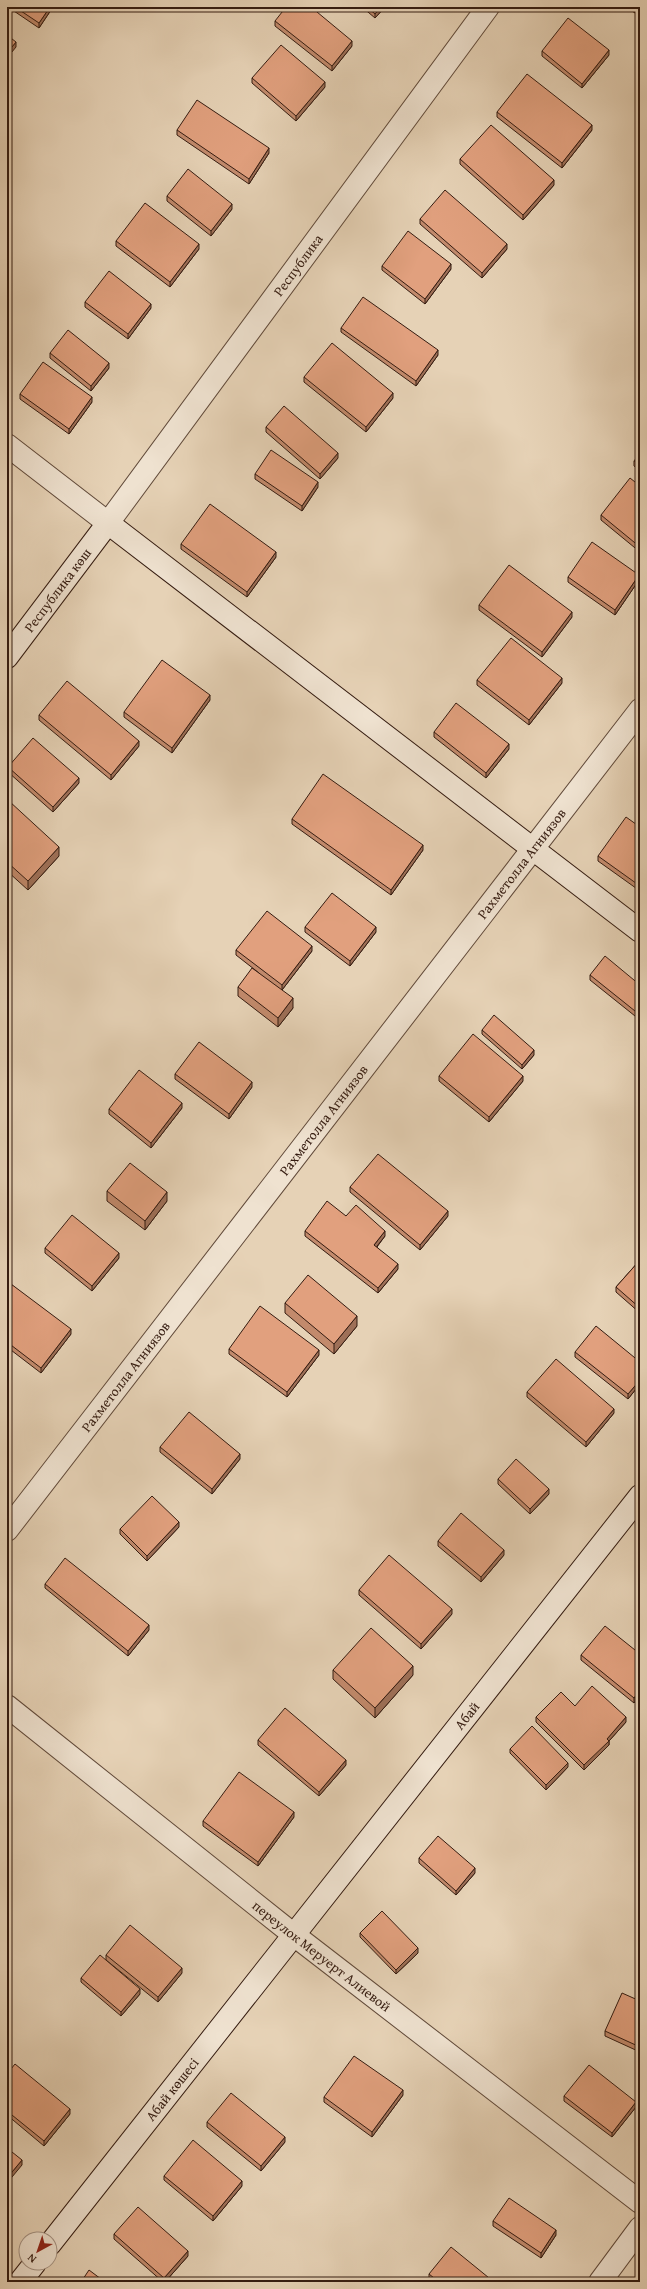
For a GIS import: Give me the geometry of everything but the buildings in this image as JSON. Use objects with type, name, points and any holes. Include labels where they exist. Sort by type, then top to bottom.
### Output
[{"type":"street","name":"Республика","points":[[108,523],[488,7]]},
{"type":"street","points":[[7,445],[640,931]]},
{"type":"street","name":"Республика көш","points":[[7,657],[108,523]]},
{"type":"street","name":"Рахметолла Агниязов","points":[[7,1530],[640,710]]},
{"type":"street","name":"Абай","points":[[294,1935],[640,1496]]},
{"type":"street","name":"переулок Меруерт Алиевой","points":[[7,1706],[294,1935],[640,2202]]},
{"type":"street","name":"Абай көшесі","points":[[58,2234],[294,1935]]},
{"type":"street","points":[[600,2282],[640,2228]]},
{"type":"street","points":[[20,2282],[29,2271]]}]
